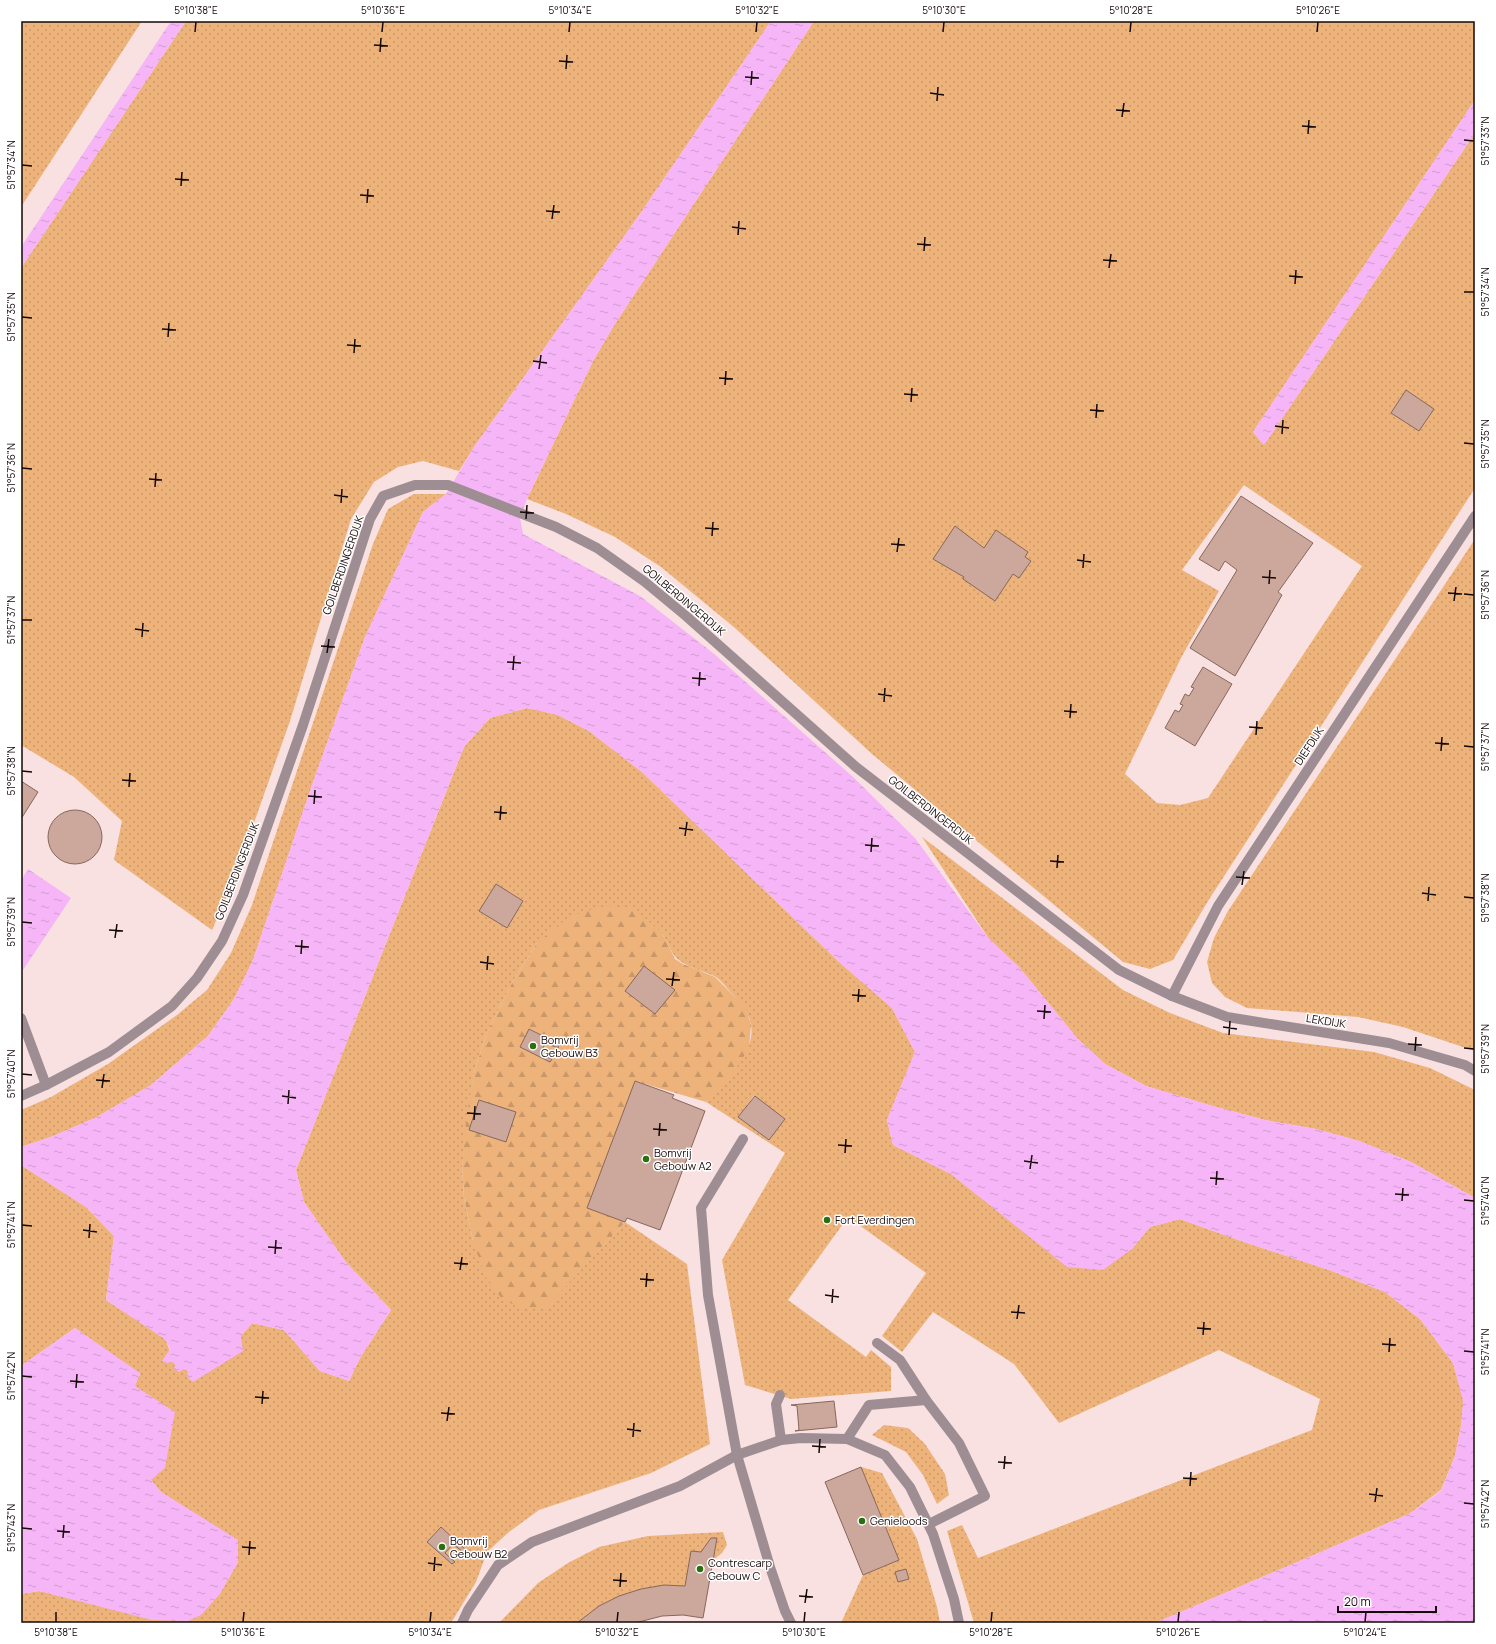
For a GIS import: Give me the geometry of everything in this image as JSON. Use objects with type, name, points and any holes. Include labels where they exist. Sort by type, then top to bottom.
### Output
[{"type":"street","name":"GOILBERDINGERDIJK","points":[[21,1096],[46,1085],[109,1052],[172,1006],[197,978],[222,941],[243,895],[295,747],[370,519],[383,496],[415,485],[448,485],[533,517],[597,548],[645,582],[686,616],[856,767],[1119,970],[1172,996]]},
{"type":"street","name":"DIEFDIJK","points":[[1172,996],[1218,906],[1475,516]]},
{"type":"street","name":"LEKDIJK","points":[[1172,996],[1227,1017],[1389,1043],[1465,1065],[1475,1072]]},
{"type":"street","points":[[21,1018],[46,1085]]},
{"type":"street","points":[[743,1139],[701,1208],[708,1295],[737,1455],[770,1567],[785,1611],[791,1623]]},
{"type":"street","points":[[877,1343],[900,1360],[926,1400],[959,1443],[986,1496],[928,1524]]},
{"type":"street","points":[[780,1395],[776,1404],[781,1440]]},
{"type":"street","points":[[847,1439],[869,1405],[926,1400]]},
{"type":"street","points":[[462,1623],[468,1610],[498,1565],[532,1542],[680,1486],[737,1455],[781,1440],[801,1438],[847,1439],[885,1455],[910,1486],[928,1524],[954,1599],[960,1623]]},
{"type":"green space","points":[[21,21],[142,21],[21,207]]},
{"type":"green space","points":[[186,21],[771,21],[640,214],[474,447],[459,471],[423,461],[398,467],[374,482],[351,519],[290,721],[233,882],[212,930],[114,860],[122,821],[74,777],[21,745],[21,268]]},
{"type":"green space","points":[[814,21],[1475,21],[1475,100],[1253,432],[1264,445],[1475,133],[1475,488],[1208,901],[1173,960],[1150,969],[1123,962],[872,754],[735,628],[661,567],[615,537],[566,514],[527,499],[593,361],[613,327]],"holes":[[[1244,485],[1362,566],[1208,798],[1180,805],[1157,803],[1125,774],[1182,656],[1219,591],[1182,570]]]},
{"type":"green space","points":[[414,494],[446,494],[423,512],[365,637],[312,785],[253,960],[234,999],[208,1036],[151,1085],[97,1117],[51,1137],[21,1147],[21,1110],[51,1097],[108,1064],[177,1015],[207,990],[231,953],[252,905],[373,544],[388,509]]},
{"type":"green space","points":[[1475,539],[1475,1051],[1403,1027],[1358,1017],[1247,1008],[1225,997],[1212,983],[1207,962],[1214,938],[1228,911]]},
{"type":"green space","points":[[527,708],[558,715],[589,731],[642,772],[838,961],[892,1008],[915,1052],[887,1120],[893,1145],[951,1174],[1068,1267],[1132,1249],[1150,1227],[1180,1219],[1332,1271],[1385,1292],[1420,1319],[1453,1363],[1464,1401],[1455,1456],[1441,1490],[1409,1514],[1155,1623],[974,1623],[947,1531],[962,1525],[978,1558],[1312,1430],[1320,1399],[1219,1350],[1059,1423],[1014,1364],[933,1312],[902,1352],[882,1336],[926,1273],[848,1217],[788,1300],[866,1357],[871,1350],[891,1367],[891,1391],[791,1399],[745,1385],[722,1260],[785,1153],[706,1102],[737,1065],[745,1053],[750,1040],[751,1026],[747,1012],[724,984],[716,977],[679,960],[672,952],[662,933],[537,943],[512,983],[486,1035],[474,1072],[462,1167],[464,1198],[473,1241],[546,1307],[625,1222],[687,1264],[710,1444],[651,1473],[539,1510],[509,1532],[487,1552],[476,1582],[451,1623],[21,1623],[21,1594],[39,1591],[91,1603],[219,1595],[238,1562],[237,1540],[161,1492],[151,1480],[135,1385],[140,1374],[75,1328],[21,1366],[21,1165],[86,1207],[114,1236],[106,1300],[165,1339],[173,1361],[176,1364],[188,1371],[241,1336],[252,1323],[284,1330],[320,1371],[349,1381],[360,1358],[391,1310],[345,1261],[304,1202],[296,1170],[464,747],[490,718]],"holes":[[[496,884],[523,901],[507,927],[480,912]],[[754,1096],[785,1119],[769,1140],[738,1117]],[[441,1527],[466,1550],[463,1552],[453,1544],[445,1553],[454,1562],[452,1564],[427,1542]]]},
{"type":"green space","points":[[922,837],[1123,990],[1170,1013],[1223,1033],[1374,1052],[1430,1068],[1475,1090],[1475,1198],[1411,1162],[1359,1141],[1316,1129],[1265,1120],[1146,1086],[1105,1064],[1077,1038],[1019,967],[989,939]]},
{"type":"green space","points":[[608,905],[635,909],[662,933],[675,959],[683,964],[715,977],[746,1008],[751,1025],[749,1048],[734,1072],[706,1102],[635,1081],[625,1222],[546,1308],[520,1307],[503,1300],[486,1278],[473,1241],[464,1198],[462,1167],[466,1121],[474,1072],[486,1035],[512,983],[537,943],[570,916]],"holes":[[[644,966],[674,990],[655,1014],[625,991]],[[530,1029],[559,1044],[558,1047],[546,1042],[540,1054],[551,1059],[521,1047]]]},
{"type":"green space","points":[[884,1425],[908,1428],[925,1444],[945,1474],[949,1495],[937,1504],[923,1475],[906,1452],[872,1435]]},
{"type":"green space","points":[[861,1467],[882,1473],[917,1539],[937,1607],[940,1623],[841,1623],[863,1575],[899,1560]]},
{"type":"green space","points":[[723,1532],[727,1545],[722,1553],[712,1561],[684,1615],[662,1615],[633,1623],[499,1623],[538,1583],[568,1563],[599,1547],[648,1536]]},
{"type":"water","points":[[171,21],[186,21],[21,268],[21,247]]},
{"type":"water","points":[[771,21],[814,21],[613,327],[593,361],[527,499],[520,518],[523,534],[640,596],[713,653],[853,777],[915,838],[989,939],[1019,967],[1077,1038],[1105,1064],[1146,1086],[1265,1120],[1316,1129],[1359,1141],[1411,1162],[1475,1198],[1475,1623],[1155,1623],[1409,1514],[1441,1491],[1455,1456],[1461,1426],[1463,1401],[1453,1363],[1420,1319],[1385,1292],[1332,1271],[1180,1219],[1150,1227],[1132,1249],[1103,1270],[1067,1267],[951,1174],[893,1145],[887,1120],[915,1052],[892,1008],[838,961],[642,772],[589,731],[558,715],[527,708],[490,718],[464,747],[296,1170],[304,1202],[345,1261],[391,1310],[360,1358],[349,1381],[320,1371],[284,1330],[252,1323],[241,1336],[243,1351],[193,1382],[187,1377],[188,1371],[184,1369],[179,1372],[174,1369],[175,1364],[172,1362],[167,1363],[162,1361],[170,1349],[165,1339],[106,1300],[114,1236],[86,1207],[21,1165],[21,1147],[51,1137],[97,1117],[151,1085],[208,1036],[234,999],[253,960],[312,785],[365,637],[423,512],[446,494],[474,447],[640,214]]},
{"type":"water","points":[[1475,100],[1475,133],[1264,445],[1253,432]]},
{"type":"water","points":[[28,869],[71,898],[21,973],[21,880]]},
{"type":"water","points":[[75,1328],[140,1373],[135,1386],[175,1412],[165,1468],[151,1480],[161,1492],[238,1540],[238,1562],[219,1595],[201,1615],[188,1621],[152,1620],[39,1591],[21,1594],[21,1366]]},
{"type":"building","points":[[1406,390],[1434,409],[1419,431],[1391,413]]},
{"type":"building","points":[[1241,496],[1313,543],[1278,592],[1282,595],[1235,676],[1190,648],[1237,570],[1225,561],[1219,571],[1199,559]]},
{"type":"building","points":[[955,526],[984,548],[996,530],[1028,552],[1025,557],[1031,561],[1019,578],[1013,574],[995,601],[963,579],[964,577],[933,559]]},
{"type":"building","points":[[1203,667],[1232,684],[1195,746],[1165,728],[1175,710],[1179,712],[1183,705],[1180,704],[1185,694],[1189,696],[1194,688],[1191,687]]},
{"type":"building","points":[[21,781],[38,792],[21,819]]},
{"type":"building","points":[[70,810],[80,810],[90,814],[98,822],[102,832],[102,842],[98,852],[90,860],[80,864],[70,864],[60,860],[52,852],[48,842],[48,832],[52,822],[60,814]]},
{"type":"building","points":[[496,884],[523,901],[507,928],[479,911]]},
{"type":"building","points":[[644,966],[675,990],[655,1014],[625,991]]},
{"type":"building","name":"Bomvrij Gebouw B3","points":[[529,1029],[559,1044],[558,1048],[546,1042],[540,1054],[552,1059],[550,1062],[520,1047]]},
{"type":"building","name":"Bomvrij Gebouw A2","points":[[635,1081],[674,1095],[672,1098],[705,1111],[660,1230],[627,1218],[625,1222],[587,1208]]},
{"type":"building","points":[[755,1096],[785,1119],[769,1140],[738,1117]]},
{"type":"building","points":[[479,1100],[516,1112],[506,1142],[469,1130]]},
{"type":"building","points":[[834,1401],[837,1427],[795,1431],[799,1430],[797,1406],[791,1405]]},
{"type":"building","name":"Genieloods","points":[[861,1467],[899,1560],[863,1575],[825,1482]]},
{"type":"building","name":"Bomvrij Gebouw B2","points":[[441,1527],[466,1550],[463,1552],[453,1544],[445,1553],[455,1562],[452,1564],[427,1542]]},
{"type":"building","name":"Contrescarp Gebouw C","points":[[711,1538],[717,1538],[703,1618],[683,1615],[662,1616],[635,1623],[577,1623],[599,1606],[619,1596],[641,1589],[664,1585],[685,1586],[691,1551],[701,1552]]},
{"type":"building","points":[[906,1569],[909,1579],[898,1582],[895,1572]]},
{"type":"place","name":"Bomvrij Gebouw B3","points":[[533,1046]]},
{"type":"place","name":"Bomvrij Gebouw A2","points":[[646,1159]]},
{"type":"place","name":"Fort Everdingen","points":[[827,1220]]},
{"type":"place","name":"Genieloods","points":[[862,1521]]},
{"type":"place","name":"Bomvrij Gebouw B2","points":[[442,1547]]},
{"type":"place","name":"Contrescarp Gebouw C","points":[[700,1569]]}]
